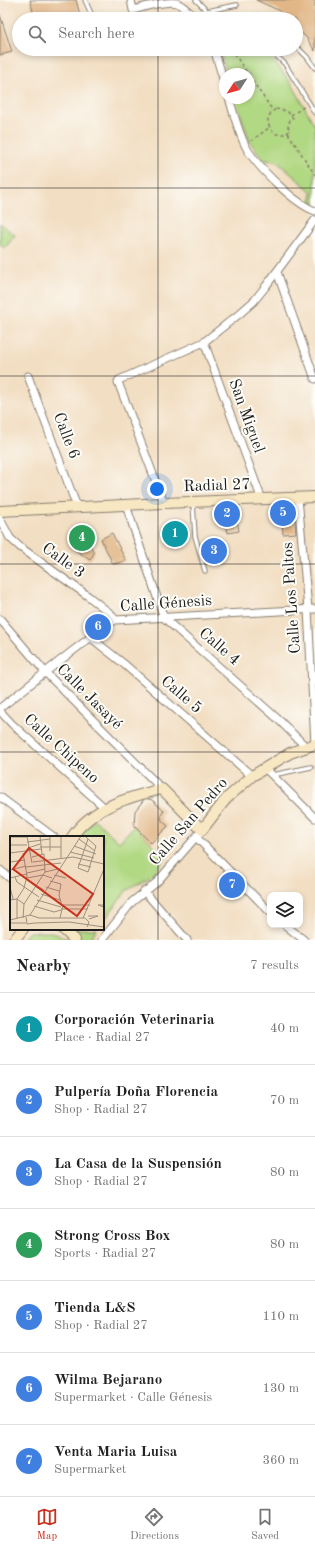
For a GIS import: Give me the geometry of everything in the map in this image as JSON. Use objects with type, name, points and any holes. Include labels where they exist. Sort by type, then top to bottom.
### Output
[{"type":"street","points":[[131,0],[134,10],[152,2],[176,3],[188,12]]},
{"type":"street","points":[[216,56],[220,68]]},
{"type":"street","points":[[231,104],[245,145],[256,162],[298,202],[315,211]]},
{"type":"street","points":[[164,503],[118,382],[119,380],[204,342],[249,306],[277,272],[285,259],[315,220]]},
{"type":"street","points":[[277,272],[315,379]]},
{"type":"street","name":"San Miguel","points":[[204,342],[262,500]]},
{"type":"street","name":"Calle 6","points":[[28,376],[77,507]]},
{"type":"street","name":"Radial 27","points":[[0,511],[315,497]]},
{"type":"street","name":"Calle Los Paltos","points":[[298,498],[312,609],[312,745]]},
{"type":"street","name":"Calle 4","points":[[126,505],[164,618],[279,720],[312,745]]},
{"type":"street","name":"Calle 3","points":[[0,519],[10,538],[20,547],[88,596],[111,614],[115,620]]},
{"type":"street","name":"Calle Génesis","points":[[0,709],[90,637],[115,620],[312,609]]},
{"type":"street","name":"Calle Jasayé","points":[[0,619],[46,673],[162,789]]},
{"type":"street","name":"Calle 5","points":[[90,637],[124,664],[252,776]]},
{"type":"street","name":"Calle Chipeno","points":[[0,709],[12,724],[105,808]]},
{"type":"street","name":"Calle San Pedro","points":[[102,940],[132,902],[157,882],[226,799],[252,776],[269,772],[284,756],[312,745]]},
{"type":"street","points":[[269,772],[315,818]]},
{"type":"street","points":[[73,836],[87,820],[105,808],[131,796],[162,789],[199,833],[267,909]]},
{"type":"street","points":[[0,797],[53,836]]},
{"type":"street","points":[[0,870],[10,878]]},
{"type":"street","points":[[144,892],[187,940]]},
{"type":"street","points":[[289,928],[304,940]]},
{"type":"street","points":[[14,940],[22,930]]},
{"type":"street","points":[[62,930],[75,940]]},
{"type":"lane","points":[[85,0],[90,12]]},
{"type":"lane","points":[[196,0],[207,11],[237,5]]},
{"type":"lane","points":[[303,53],[315,68]]},
{"type":"lane","points":[[276,56],[285,64],[315,114]]},
{"type":"lane","points":[[193,502],[195,536],[205,571]]},
{"type":"lane","points":[[269,772],[311,767]]},
{"type":"path","points":[[236,56],[243,68]]},
{"type":"path","points":[[255,85],[273,111]]},
{"type":"path","points":[[291,115],[309,103]]},
{"type":"path","points":[[288,132],[280,135],[275,134],[269,128],[269,115],[276,109],[287,111],[293,118],[290,120],[288,127],[290,130],[288,132],[315,175]]},
{"type":"path","points":[[245,145],[269,128]]},
{"type":"green space","points":[[222,56],[268,56],[292,84],[315,126],[315,204],[311,201],[312,192],[276,161],[264,160],[250,142],[237,104],[255,104],[255,68],[225,68]]},
{"type":"green space","points":[[0,224],[15,235],[5,248],[0,244]]},
{"type":"green space","points":[[95,820],[119,842],[134,826],[166,858],[151,875],[126,891],[104,921],[104,836],[79,836]]},
{"type":"green space","points":[[71,930],[96,930],[89,940],[80,939]]},
{"type":"green space","points":[[29,932],[52,932],[69,940],[22,940]]},
{"type":"building","points":[[30,0],[76,0],[79,12],[33,12]]},
{"type":"building","points":[[256,0],[315,0],[315,51],[303,34],[303,12],[280,12]]},
{"type":"building","points":[[0,15],[12,52],[0,55]]},
{"type":"building","points":[[292,509],[294,512],[296,533],[283,534],[281,510]]},
{"type":"building","points":[[235,510],[239,531],[228,533],[223,512]]},
{"type":"building","points":[[180,525],[183,540],[170,543],[167,528]]},
{"type":"building","points":[[83,529],[94,553],[90,560],[71,547]]},
{"type":"building","points":[[112,533],[126,561],[113,564],[101,539]]},
{"type":"building","points":[[145,798],[152,800],[164,811],[161,815],[162,821],[168,826],[151,843],[134,826],[135,811]]},
{"type":"place","name":"Tienda L&S","points":[[283,513]]},
{"type":"place","name":"Pulpería Doña Florencia","points":[[227,514]]},
{"type":"place","name":"Corporación Veterinaria","points":[[175,534]]},
{"type":"place","name":"Strong Cross Box","points":[[82,538]]},
{"type":"place","name":"La Casa de la Suspensión","points":[[214,551]]},
{"type":"place","name":"Wilma Bejarano","points":[[98,627]]},
{"type":"place","name":"Venta Maria Luisa","points":[[232,885]]}]
